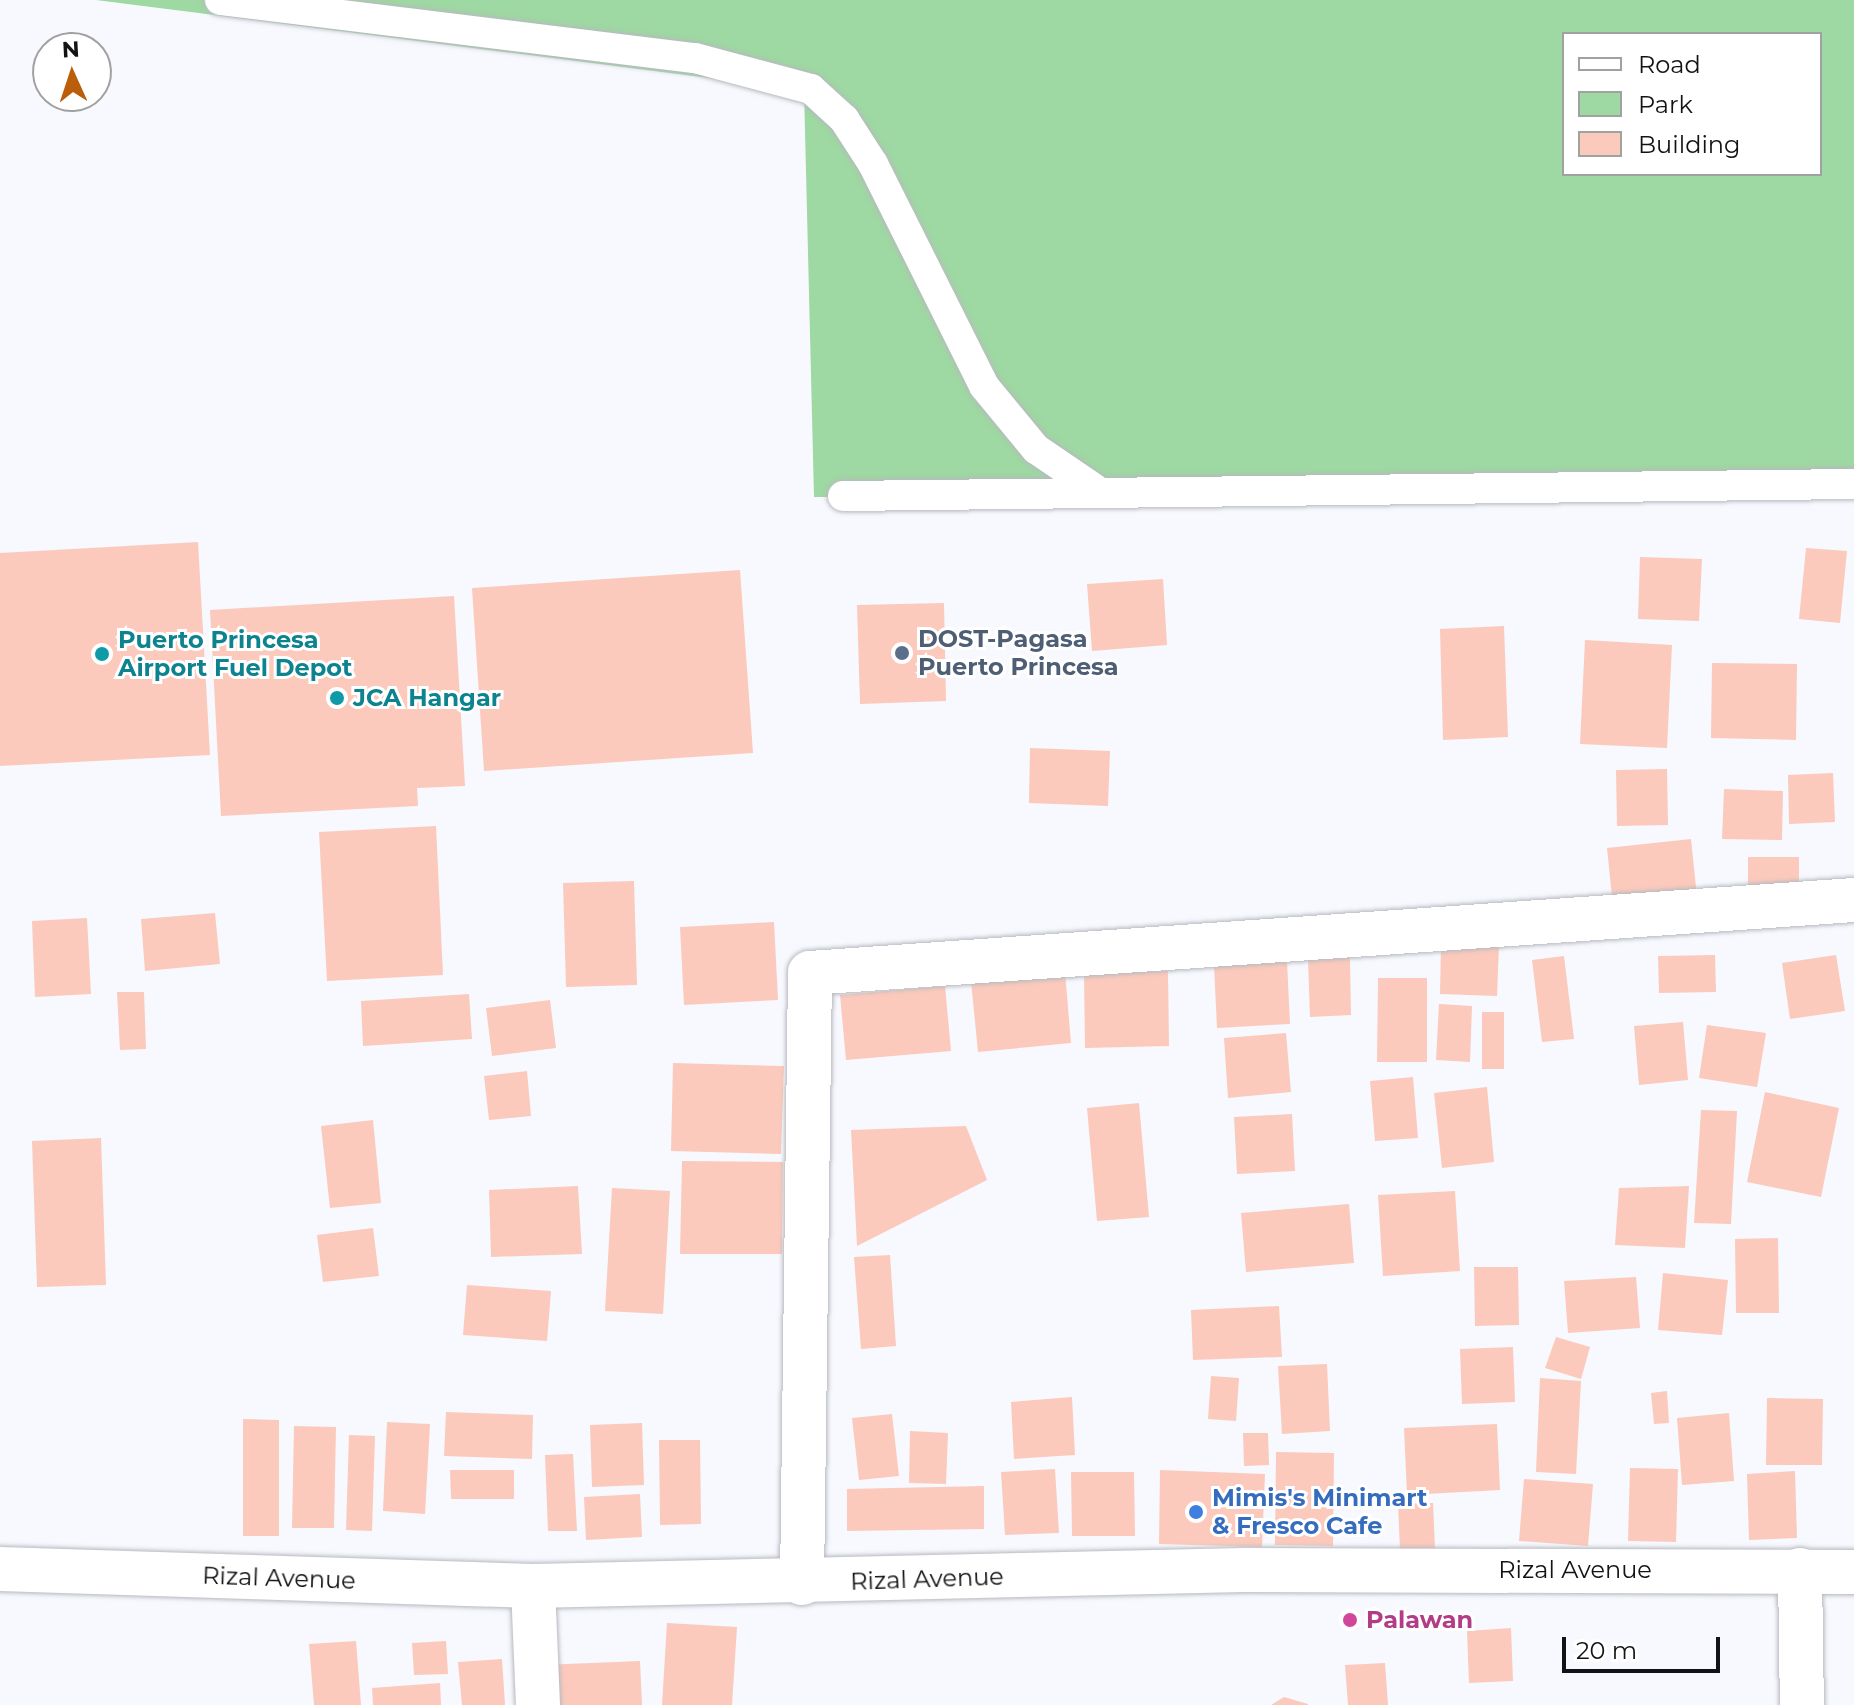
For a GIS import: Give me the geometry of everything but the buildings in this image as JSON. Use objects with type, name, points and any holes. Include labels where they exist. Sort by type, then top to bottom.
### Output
[{"type":"street","points":[[802,1583],[810,973],[1854,900]]},
{"type":"street","name":"Rizal Avenue","points":[[0,1569],[533,1586],[802,1583],[1244,1570],[1854,1572]]},
{"type":"street","points":[[1800,1570],[1802,1705]]},
{"type":"street","points":[[533,1586],[538,1705]]},
{"type":"lane","points":[[220,0],[695,58],[811,89],[844,119],[873,164],[984,386],[1036,449],[1095,489]]},
{"type":"lane","points":[[843,496],[1095,489],[1854,484]]},
{"type":"green space","points":[[96,0],[1854,0],[1854,495],[814,497],[804,90]]},
{"type":"place","name":"DOST-Pagasa Puerto Princesa","points":[[902,653]]},
{"type":"place","name":"Puerto Princesa Airport Fuel Depot","points":[[102,654]]},
{"type":"place","name":"JCA Hangar","points":[[337,698]]},
{"type":"place","name":"Mimis's Minimart & Fresco Cafe","points":[[1196,1512]]},
{"type":"place","name":"Palawan","points":[[1350,1620]]}]
